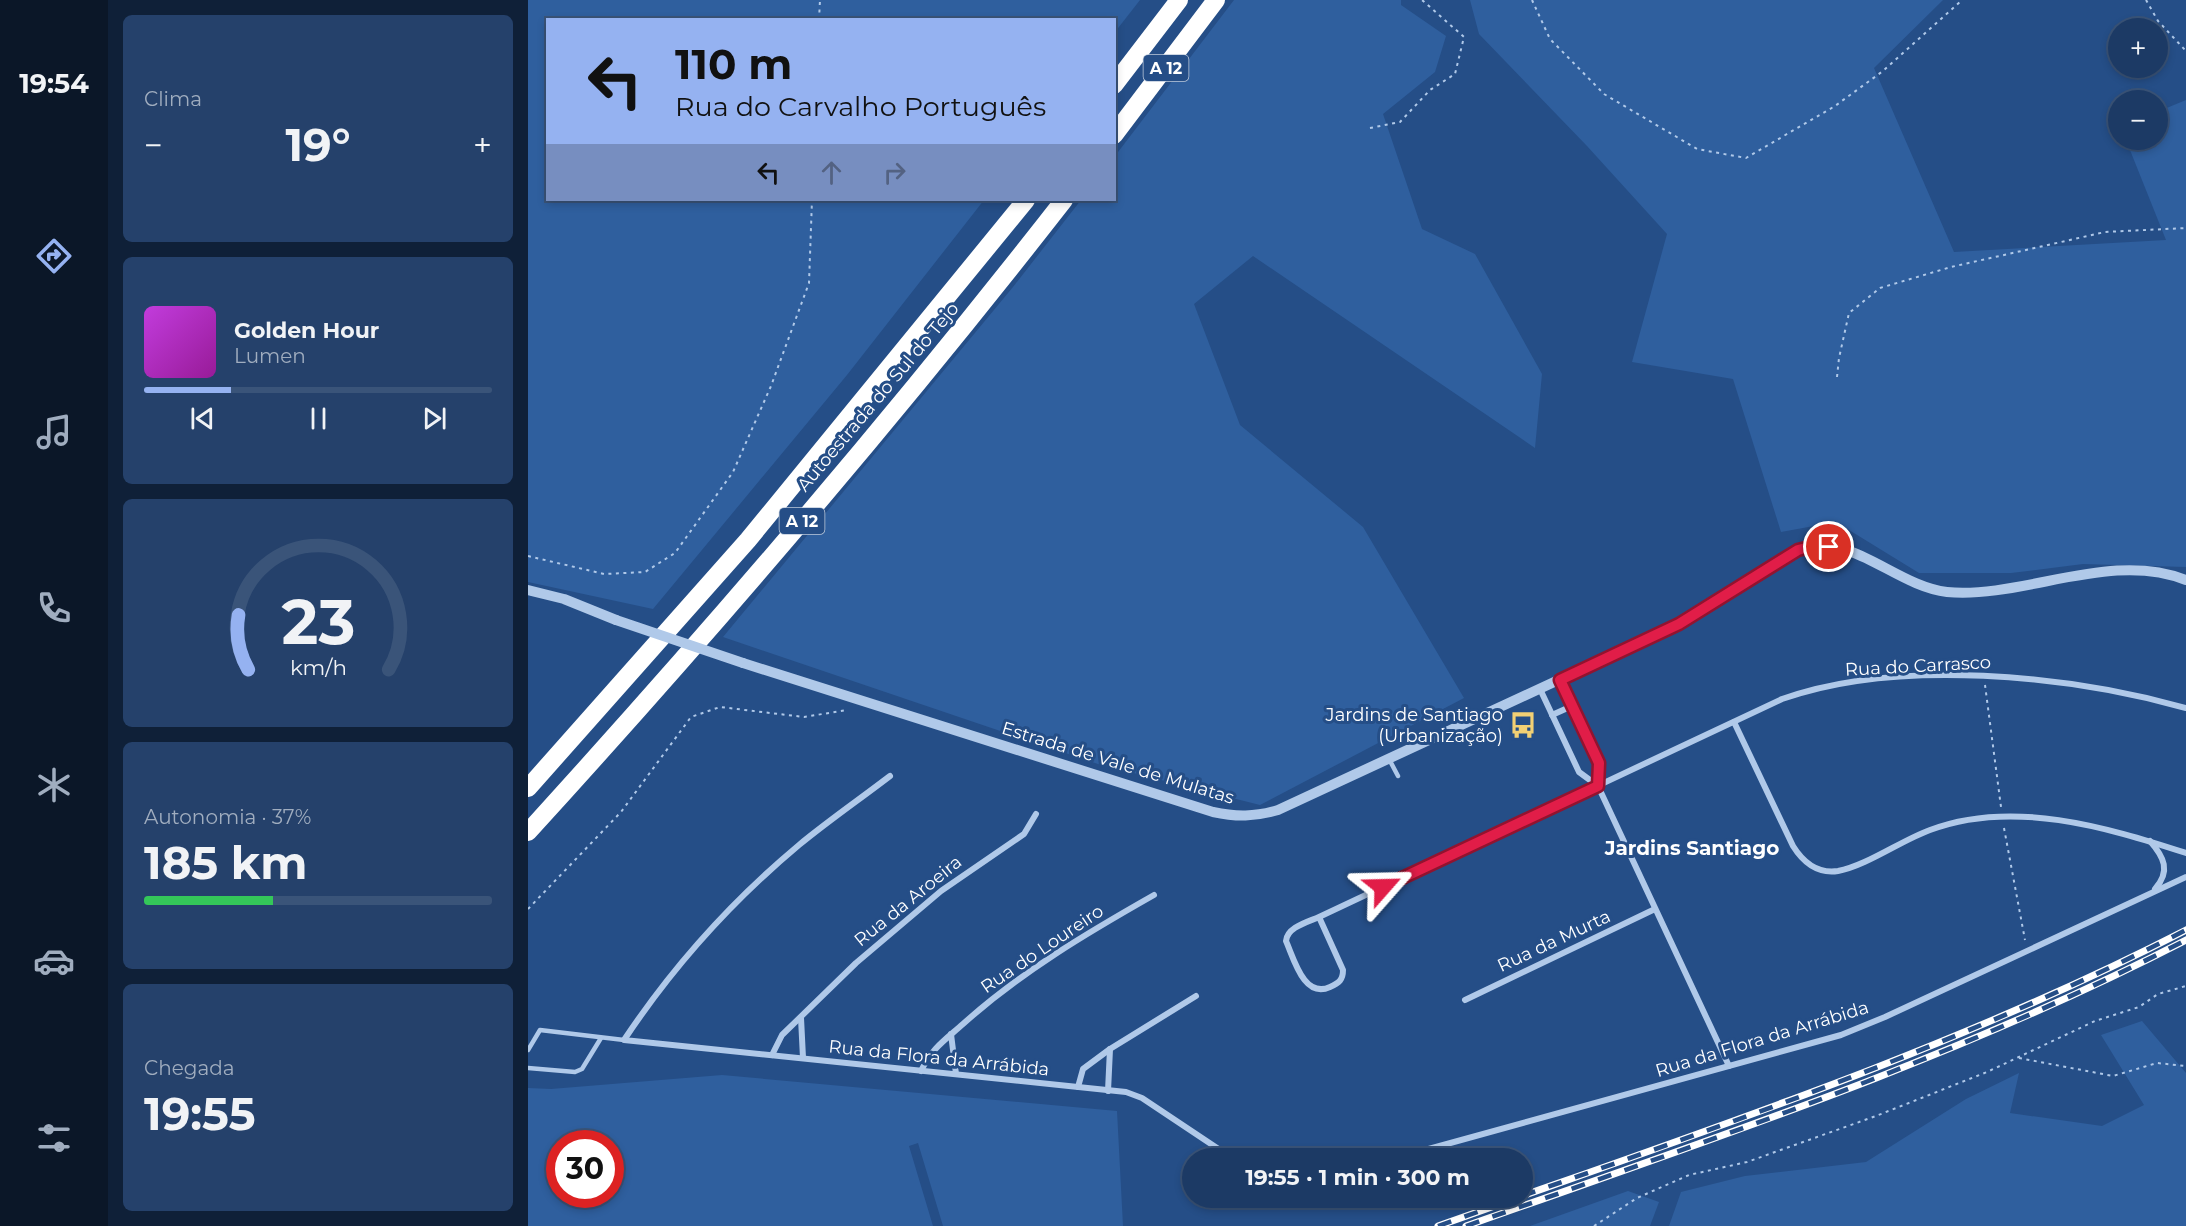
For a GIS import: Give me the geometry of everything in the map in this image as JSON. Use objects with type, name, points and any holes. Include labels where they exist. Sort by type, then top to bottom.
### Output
[{"type":"highway","name":"A 12","points":[[1116,82],[1179,0]]},
{"type":"highway","name":"A 12","points":[[1116,132],[1216,0]]},
{"type":"highway","name":"Autoestrada do Sul do Tejo","points":[[528,788],[748,540],[1025,201]]},
{"type":"highway","name":"Autoestrada do Sul do Tejo","points":[[528,832],[797,527],[948,345],[1063,201]]},
{"type":"street","name":"Estrada de Vale de Mulatas","points":[[528,590],[564,599],[616,620],[743,663],[1227,815],[1260,816],[1278,810],[1679,624],[1780,559],[1798,550],[1814,546],[1845,551],[1911,582],[1944,591],[1976,591],[2120,570],[2157,571],[2186,580]]},
{"type":"street","name":"Rua do Carrasco","points":[[1319,917],[1343,972],[1337,984],[1319,991],[1305,982],[1286,939],[1291,931],[1319,917],[1782,699],[1829,686],[1914,677],[1986,676],[2100,688],[2186,708]]},
{"type":"street","points":[[1560,680],[1599,763],[1598,786],[1729,1066]]},
{"type":"street","points":[[1540,689],[1579,772],[1598,786]]},
{"type":"street","points":[[1552,715],[1572,706]]},
{"type":"street","points":[[1734,722],[1793,846],[1808,865],[1818,869],[1829,872],[1848,868],[1914,837],[1946,825],[2002,816],[2077,824],[2150,841],[2186,853]]},
{"type":"street","points":[[624,1040],[666,981],[750,889],[800,844],[890,776]]},
{"type":"street","name":"Rua da Aroeira","points":[[772,1055],[782,1035],[836,981],[892,930],[951,884],[1024,834],[1036,814]]},
{"type":"street","points":[[2150,841],[2161,854],[2165,865],[2162,879],[2153,892]]},
{"type":"street","name":"Rua da Flora da Arrábida","points":[[1432,1148],[1862,1028],[2186,877]]},
{"type":"street","name":"Rua do Loureiro","points":[[921,1071],[929,1053],[998,994],[1047,959],[1154,895]]},
{"type":"street","name":"Rua da Murta","points":[[1465,1000],[1655,909]]},
{"type":"street","points":[[1078,1087],[1083,1069],[1110,1049],[1196,996]]},
{"type":"street","points":[[801,1018],[803,1058]]},
{"type":"street","points":[[951,1034],[956,1074]]},
{"type":"street","name":"Rua da Flora da Arrábida","points":[[624,1040],[1134,1094],[1217,1148]]},
{"type":"street","points":[[1108,1090],[1110,1049]]},
{"type":"lane","points":[[1389,759],[1398,776]]},
{"type":"lane","points":[[528,1050],[540,1030],[624,1040]]},
{"type":"lane","points":[[528,1068],[575,1072],[582,1069],[602,1038]]},
{"type":"path","points":[[819,18],[820,0]]},
{"type":"path","points":[[1370,128],[1400,122],[1430,90],[1455,74],[1464,37],[1422,0]]},
{"type":"path","points":[[1532,0],[1550,39],[1604,94],[1697,149],[1746,158],[1835,106],[1883,71],[1962,0]]},
{"type":"path","points":[[2146,0],[2158,21],[2186,51]]},
{"type":"path","points":[[528,556],[604,574],[645,572],[675,554],[733,472],[771,386],[809,283],[813,201]]},
{"type":"path","points":[[1837,377],[1849,314],[1880,288],[1952,267],[2104,232],[2186,228]]},
{"type":"path","points":[[1986,676],[1985,696],[2002,816],[2027,951]]},
{"type":"path","points":[[528,909],[621,812],[691,717],[720,707],[804,717],[841,712],[870,703]]},
{"type":"path","points":[[1594,1226],[1637,1198],[1689,1175],[1747,1161],[1865,1120],[2016,1058],[2095,1021],[2139,1007],[2158,994],[2186,986]]},
{"type":"path","points":[[2016,1058],[2113,1076],[2157,1062],[2186,1066]]},
{"type":"shaded area","points":[[528,0],[1140,0],[1116,31],[1116,18],[546,18],[546,201],[983,201],[847,375],[653,609],[528,582]]},
{"type":"shaded area","points":[[1234,0],[1401,0],[1401,5],[1446,36],[1435,72],[1383,114],[1422,229],[1475,254],[1542,374],[1535,448],[1253,256],[1194,304],[1240,425],[1363,527],[1464,698],[1260,805],[1098,764],[723,637],[1013,287],[1080,201],[1116,201],[1116,155]]},
{"type":"shaded area","points":[[1470,0],[1943,0],[1874,68],[1954,252],[2166,240],[2130,150],[2168,150],[2168,107],[2186,100],[2186,567],[2083,564],[2011,573],[1919,573],[1836,522],[1781,532],[1733,379],[1632,362],[1667,234],[1587,146],[1479,34]]},
{"type":"shaded area","points":[[2142,1021],[2186,1073],[2186,1226],[1669,1226],[1681,1192],[1745,1176],[1866,1162],[1966,1099],[2019,1073],[2010,1113],[2102,1126],[2144,1105],[2101,1035]]},
{"type":"shaded area","points":[[722,1075],[1117,1111],[1123,1226],[943,1226],[918,1143],[909,1146],[933,1226],[528,1226],[528,1088],[551,1089]]},
{"type":"shaded area","points":[[1628,1191],[1659,1202],[1650,1226],[1530,1226]]},
{"type":"railway","points":[[1533,1192],[1775,1106],[1942,1041],[2106,969],[2186,930]]},
{"type":"railway","points":[[1466,1226],[1740,1129],[1921,1060],[2011,1023],[2186,940]]},
{"type":"railway","points":[[1438,1226],[1489,1208]]},
{"type":"place","name":"Jardins de Santiago (Urbanização)","points":[[1523,725]]},
{"type":"district","name":"Jardins Santiago","points":[[1692,848]]},
{"type":"route","points":[[1383,887],[1598,786],[1599,763],[1560,680],[1679,624],[1780,559],[1798,550],[1814,546],[1829,547]]}]
